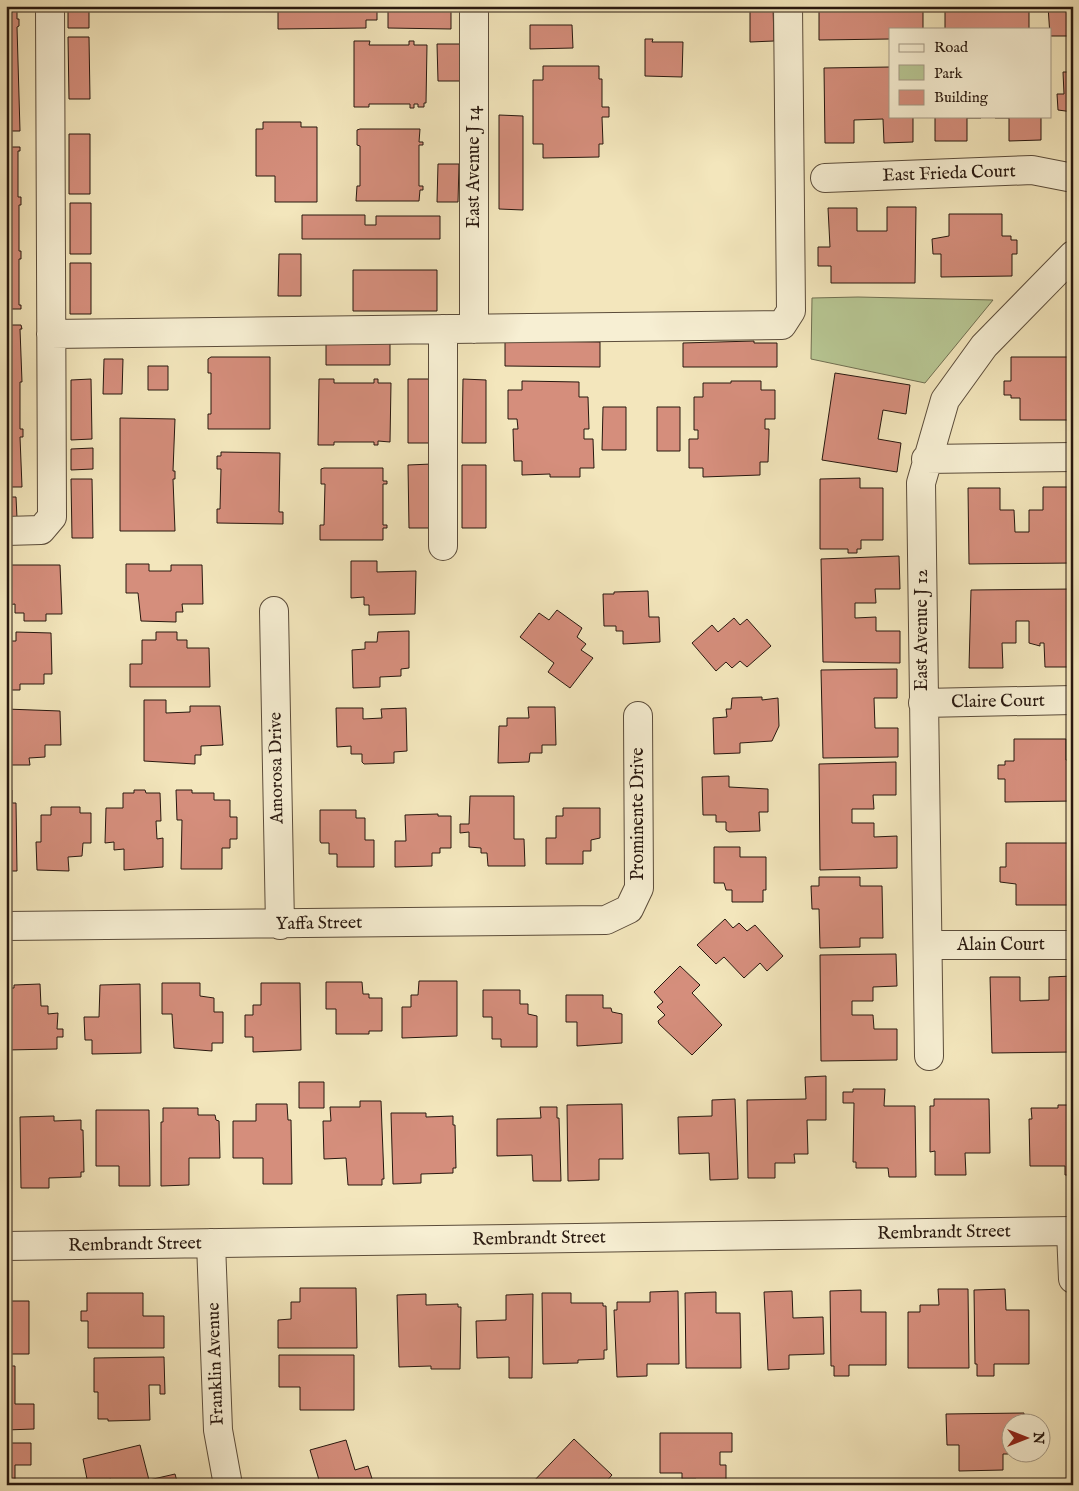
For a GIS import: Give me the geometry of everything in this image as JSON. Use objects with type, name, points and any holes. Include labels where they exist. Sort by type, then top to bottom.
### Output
[{"type":"street","points":[[6,531],[41,530],[52,517],[50,6]]},
{"type":"street","name":"East Avenue J 14","points":[[474,6],[474,329]]},
{"type":"street","points":[[52,334],[782,325],[791,311],[788,6]]},
{"type":"street","name":"East Frieda Court","points":[[825,178],[1032,170],[1073,178]]},
{"type":"street","name":"East Avenue J 12","points":[[929,1056],[929,945],[923,704],[921,483],[926,459],[945,400],[984,346],[1073,255]]},
{"type":"street","points":[[442,329],[442,546]]},
{"type":"street","points":[[926,459],[1073,457]]},
{"type":"street","name":"Amorosa Drive","points":[[274,611],[280,925]]},
{"type":"street","name":"Claire Court","points":[[923,704],[1073,700]]},
{"type":"street","name":"Prominente Drive","points":[[629,909],[639,888],[638,716]]},
{"type":"street","name":"Yaffa Street","points":[[6,926],[280,925],[606,920],[629,909]]},
{"type":"street","name":"Alain Court","points":[[929,945],[1073,945]]},
{"type":"street","points":[[1072,1232],[1073,1279]]},
{"type":"street","name":"Rembrandt Street","points":[[6,1246],[1072,1232]]},
{"type":"street","name":"Franklin Avenue","points":[[211,1244],[218,1430],[228,1485]]},
{"type":"green space","points":[[858,297],[993,300],[925,383],[811,359],[812,298]]},
{"type":"building","points":[[6,6],[17,6],[17,19],[19,19],[19,26],[17,27],[20,131],[6,131]]},
{"type":"building","points":[[68,6],[89,6],[89,28],[68,28]]},
{"type":"building","points":[[278,6],[377,6],[377,20],[366,20],[366,28],[278,29]]},
{"type":"building","points":[[388,6],[451,6],[451,29],[388,28]]},
{"type":"building","points":[[750,6],[773,6],[774,41],[750,42]]},
{"type":"building","points":[[819,6],[923,6],[923,28],[889,28],[889,39],[819,40]]},
{"type":"building","points":[[945,6],[1029,6],[1029,28],[945,28]]},
{"type":"building","points":[[1048,6],[1073,6],[1073,36],[1052,36],[1052,28],[1049,28]]},
{"type":"building","points":[[530,25],[572,25],[573,48],[530,49]]},
{"type":"building","points":[[68,37],[89,37],[90,99],[69,99]]},
{"type":"building","points":[[645,39],[653,39],[652,42],[683,42],[682,77],[645,76]]},
{"type":"building","points":[[354,41],[370,41],[369,45],[409,45],[409,41],[414,41],[414,45],[427,45],[426,103],[424,103],[424,107],[418,107],[418,104],[414,104],[414,108],[410,108],[410,104],[369,104],[369,107],[354,107]]},
{"type":"building","points":[[437,44],[460,44],[461,81],[438,81]]},
{"type":"building","points":[[543,66],[599,66],[599,79],[602,79],[602,107],[609,107],[609,117],[602,117],[603,144],[599,144],[599,157],[543,158],[543,144],[533,144],[533,80],[543,80]]},
{"type":"building","points":[[889,67],[889,118],[913,118],[913,142],[884,143],[883,119],[854,120],[854,143],[825,143],[824,68]]},
{"type":"building","points":[[1063,72],[1073,72],[1073,112],[1058,110],[1057,94],[1064,94]]},
{"type":"building","points":[[499,115],[523,116],[523,210],[499,209]]},
{"type":"building","points":[[935,118],[967,118],[967,141],[935,141]]},
{"type":"building","points":[[1009,118],[1041,118],[1041,140],[1009,141]]},
{"type":"building","points":[[263,122],[301,122],[301,127],[317,127],[317,202],[275,202],[275,176],[256,176],[256,129],[263,129]]},
{"type":"building","points":[[420,129],[419,142],[423,142],[423,145],[419,145],[419,186],[423,186],[423,190],[420,190],[419,201],[356,201],[357,186],[360,186],[360,146],[357,145],[357,130]]},
{"type":"building","points":[[69,134],[90,134],[90,194],[69,194]]},
{"type":"building","points":[[6,147],[20,147],[20,151],[18,151],[18,197],[21,197],[21,205],[19,205],[19,251],[21,251],[21,259],[19,259],[19,305],[21,305],[21,309],[6,309]]},
{"type":"building","points":[[438,164],[459,164],[458,202],[437,202]]},
{"type":"building","points":[[70,203],[91,203],[91,254],[70,254]]},
{"type":"building","points":[[887,207],[916,207],[915,283],[831,283],[831,266],[818,266],[818,247],[830,247],[828,208],[857,208],[857,231],[887,231]]},
{"type":"building","points":[[949,214],[1002,214],[1002,236],[1011,236],[1011,240],[1017,240],[1017,254],[1012,254],[1012,276],[941,277],[941,254],[933,254],[932,239],[949,236]]},
{"type":"building","points":[[302,215],[365,215],[365,225],[376,225],[376,216],[440,216],[440,239],[302,239]]},
{"type":"building","points":[[279,254],[301,254],[301,296],[278,296]]},
{"type":"building","points":[[70,263],[91,263],[91,314],[70,314]]},
{"type":"building","points":[[353,270],[437,270],[437,311],[353,311]]},
{"type":"building","points":[[6,325],[21,325],[22,329],[20,329],[22,382],[20,382],[20,429],[23,429],[23,437],[20,437],[22,487],[6,487]]},
{"type":"building","points":[[754,341],[754,343],[777,343],[777,367],[683,367],[683,343]]},
{"type":"building","points":[[326,342],[390,342],[390,365],[326,365]]},
{"type":"building","points":[[505,342],[600,342],[600,367],[505,366]]},
{"type":"building","points":[[211,357],[270,357],[270,429],[208,429],[208,414],[211,414],[211,373],[208,373],[208,359]]},
{"type":"building","points":[[1011,357],[1073,357],[1073,420],[1020,420],[1020,398],[1011,398],[1011,395],[1004,395],[1004,381],[1011,381]]},
{"type":"building","points":[[104,359],[123,359],[122,394],[103,394]]},
{"type":"building","points":[[148,366],[168,366],[168,390],[148,390]]},
{"type":"building","points":[[835,373],[910,385],[906,414],[883,410],[878,439],[901,443],[897,472],[822,460]]},
{"type":"building","points":[[91,379],[92,439],[71,440],[71,380]]},
{"type":"building","points":[[319,379],[334,379],[334,383],[374,383],[374,379],[378,379],[378,383],[391,383],[390,442],[378,441],[378,445],[374,445],[374,442],[334,442],[334,445],[318,445]]},
{"type":"building","points":[[408,379],[432,379],[432,443],[408,443]]},
{"type":"building","points":[[463,379],[486,380],[486,443],[462,443]]},
{"type":"building","points":[[522,381],[579,382],[579,397],[588,397],[589,429],[584,429],[584,439],[593,439],[594,468],[580,468],[580,477],[550,477],[550,474],[522,475],[522,461],[514,461],[513,429],[518,429],[517,419],[508,419],[508,390],[522,390]]},
{"type":"building","points":[[731,381],[761,381],[761,390],[775,390],[775,419],[765,419],[765,429],[769,429],[768,462],[760,462],[760,475],[703,477],[703,468],[689,468],[689,439],[698,439],[698,430],[694,430],[694,397],[703,397],[703,383],[731,383]]},
{"type":"building","points":[[603,407],[626,407],[626,450],[602,450]]},
{"type":"building","points":[[657,407],[680,407],[680,451],[657,451]]},
{"type":"building","points":[[120,418],[175,419],[173,471],[175,471],[175,479],[173,479],[175,531],[120,531]]},
{"type":"building","points":[[93,448],[93,469],[71,470],[71,449]]},
{"type":"building","points":[[221,452],[280,453],[279,512],[283,512],[283,524],[217,523],[217,509],[220,509],[221,469],[217,469],[217,456],[221,456]]},
{"type":"building","points":[[432,464],[432,528],[409,528],[408,465]]},
{"type":"building","points":[[462,465],[486,465],[486,528],[462,528]]},
{"type":"building","points":[[383,468],[383,481],[387,481],[387,484],[383,484],[383,525],[387,525],[387,528],[383,528],[383,540],[320,540],[320,525],[324,525],[325,484],[321,484],[321,469]]},
{"type":"building","points":[[860,478],[860,488],[883,488],[883,540],[861,540],[861,549],[857,549],[857,553],[848,553],[848,549],[820,549],[820,479]]},
{"type":"building","points":[[71,479],[92,479],[93,538],[72,538]]},
{"type":"building","points":[[1043,487],[1073,487],[1073,563],[969,564],[968,488],[1000,488],[1000,510],[1014,510],[1015,532],[1029,532],[1029,510],[1043,510]]},
{"type":"building","points":[[6,497],[16,497],[17,518],[6,518]]},
{"type":"building","points":[[899,556],[900,589],[875,589],[876,603],[855,603],[855,618],[876,617],[876,631],[900,631],[900,663],[823,662],[821,559]]},
{"type":"building","points":[[351,561],[377,561],[377,572],[416,571],[415,614],[369,615],[369,605],[364,605],[364,597],[351,598]]},
{"type":"building","points":[[126,564],[149,564],[149,571],[171,571],[171,565],[202,565],[203,604],[182,604],[183,612],[176,612],[176,622],[141,621],[138,593],[126,593]]},
{"type":"building","points":[[60,565],[62,614],[46,614],[46,621],[24,621],[24,613],[15,613],[15,604],[6,605],[6,566]]},
{"type":"building","points":[[1073,589],[1073,667],[1045,667],[1044,643],[1040,643],[1040,646],[1029,643],[1029,621],[1016,621],[1016,643],[1002,643],[1003,668],[969,668],[971,590]]},
{"type":"building","points":[[648,591],[649,617],[659,617],[660,642],[623,644],[623,631],[616,631],[616,626],[604,626],[603,594]]},
{"type":"building","points":[[557,610],[582,628],[577,637],[586,644],[581,650],[593,658],[570,688],[548,672],[554,663],[520,637],[539,613],[549,620]]},
{"type":"building","points":[[734,618],[740,625],[747,619],[771,646],[747,667],[740,661],[732,668],[726,662],[716,671],[692,643],[712,625],[718,632]]},
{"type":"building","points":[[409,631],[409,668],[401,669],[401,676],[380,677],[380,687],[353,688],[352,650],[365,649],[365,642],[377,642],[378,632]]},
{"type":"building","points":[[16,632],[51,633],[52,674],[44,674],[44,684],[20,684],[20,690],[6,690],[6,650],[9,650],[9,641],[16,641]]},
{"type":"building","points":[[156,632],[177,632],[177,640],[187,640],[187,648],[209,648],[210,687],[130,687],[130,664],[142,664],[142,640],[156,640]]},
{"type":"building","points":[[897,669],[897,698],[874,698],[875,728],[898,728],[898,757],[823,758],[821,670]]},
{"type":"building","points":[[762,697],[762,700],[778,698],[779,726],[772,741],[740,743],[740,753],[714,754],[713,718],[727,717],[726,709],[731,709],[732,698]]},
{"type":"building","points":[[144,700],[166,700],[166,713],[190,712],[190,706],[220,706],[223,745],[201,746],[201,755],[195,755],[195,764],[144,761]]},
{"type":"building","points":[[528,707],[555,707],[556,745],[542,745],[542,753],[530,753],[529,762],[498,763],[499,726],[507,726],[507,718],[529,718]]},
{"type":"building","points":[[336,708],[363,708],[363,719],[382,718],[381,709],[406,708],[407,751],[394,752],[394,763],[364,764],[362,762],[362,754],[351,754],[351,746],[337,747]]},
{"type":"building","points":[[6,709],[60,711],[61,745],[45,745],[45,757],[29,758],[30,765],[6,765]]},
{"type":"building","points":[[1014,739],[1066,739],[1066,760],[1073,760],[1073,801],[1005,802],[1005,779],[998,779],[998,765],[1005,765],[1005,761],[1014,761]]},
{"type":"building","points":[[896,762],[896,795],[873,795],[874,809],[852,809],[852,823],[874,823],[874,837],[897,836],[897,868],[820,870],[819,764]]},
{"type":"building","points":[[729,776],[729,787],[768,789],[768,812],[759,812],[760,831],[729,832],[726,830],[726,822],[716,822],[716,815],[703,815],[702,777]]},
{"type":"building","points":[[6,790],[12,790],[12,803],[16,803],[17,871],[6,871]]},
{"type":"building","points":[[134,790],[145,790],[146,793],[160,793],[161,821],[156,821],[157,839],[163,838],[163,867],[124,870],[124,849],[114,850],[114,842],[105,843],[106,808],[123,808],[123,793],[134,793]]},
{"type":"building","points":[[176,790],[192,790],[192,793],[214,793],[214,800],[230,800],[230,817],[237,817],[237,839],[230,839],[230,848],[222,848],[222,869],[181,869],[182,820],[177,820]]},
{"type":"building","points":[[470,796],[514,796],[514,839],[524,839],[525,866],[488,866],[487,853],[481,853],[481,848],[469,847],[469,832],[460,833],[460,824],[469,824]]},
{"type":"building","points":[[51,807],[80,807],[80,813],[91,813],[91,843],[83,843],[82,856],[68,857],[69,871],[37,870],[36,842],[41,842],[41,815],[51,815]]},
{"type":"building","points":[[563,808],[600,808],[600,838],[591,840],[591,851],[583,851],[583,864],[546,864],[546,838],[556,838],[556,816],[563,816]]},
{"type":"building","points":[[320,810],[356,810],[356,818],[365,818],[365,840],[374,840],[374,867],[337,867],[337,854],[329,854],[329,843],[321,843],[320,841]]},
{"type":"building","points":[[438,814],[438,816],[451,816],[451,848],[440,848],[440,853],[432,853],[432,866],[395,867],[395,841],[406,841],[405,815]]},
{"type":"building","points":[[1006,843],[1073,843],[1073,883],[1068,883],[1068,905],[1016,905],[1016,884],[1000,882],[1000,867],[1006,867]]},
{"type":"building","points":[[714,847],[740,847],[740,857],[766,857],[766,890],[763,890],[763,902],[732,902],[732,890],[726,890],[724,883],[714,883]]},
{"type":"building","points":[[819,877],[860,877],[860,886],[882,886],[883,938],[860,938],[860,947],[820,948],[819,909],[812,909],[811,886],[819,886]]},
{"type":"building","points":[[725,919],[733,928],[739,923],[747,931],[755,925],[783,956],[767,971],[760,963],[744,978],[724,957],[716,964],[697,945]]},
{"type":"building","points":[[896,954],[897,986],[873,987],[873,1001],[852,1001],[852,1015],[873,1015],[874,1029],[897,1029],[897,1060],[821,1061],[820,955]]},
{"type":"building","points":[[680,966],[700,985],[692,993],[722,1025],[692,1055],[659,1024],[658,1021],[665,1015],[657,1007],[663,1002],[654,992]]},
{"type":"building","points":[[1073,976],[1073,1052],[992,1053],[990,977],[1020,977],[1020,1001],[1049,1000],[1049,977]]},
{"type":"building","points":[[419,981],[457,981],[457,1036],[402,1038],[402,1007],[411,1007],[411,995],[418,995]]},
{"type":"building","points":[[326,982],[362,982],[363,994],[369,994],[369,998],[382,998],[382,1031],[369,1031],[369,1034],[336,1034],[336,1009],[326,1009]]},
{"type":"building","points":[[162,983],[200,983],[200,996],[214,998],[214,1012],[223,1012],[223,1043],[212,1043],[212,1051],[174,1048],[172,1014],[162,1014]]},
{"type":"building","points":[[261,983],[300,983],[301,1050],[253,1052],[253,1037],[245,1037],[245,1015],[253,1015],[253,1005],[261,1005]]},
{"type":"building","points":[[40,984],[41,1006],[48,1006],[48,1014],[58,1013],[57,1029],[63,1029],[63,1037],[57,1037],[57,1049],[6,1050],[6,988],[14,988],[14,985]]},
{"type":"building","points":[[140,984],[141,1053],[92,1054],[92,1040],[85,1040],[84,1017],[99,1017],[100,985]]},
{"type":"building","points":[[483,990],[520,990],[520,1004],[528,1004],[528,1014],[537,1016],[537,1047],[501,1047],[501,1039],[492,1039],[492,1017],[483,1017]]},
{"type":"building","points":[[566,995],[603,995],[603,1008],[611,1008],[612,1012],[622,1014],[622,1043],[577,1046],[577,1022],[566,1022]]},
{"type":"building","points":[[826,1076],[826,1120],[807,1120],[808,1154],[794,1154],[795,1163],[775,1163],[775,1178],[748,1178],[747,1100],[806,1099],[805,1077]]},
{"type":"building","points":[[299,1082],[324,1082],[324,1108],[299,1108]]},
{"type":"building","points":[[853,1089],[885,1089],[884,1106],[915,1106],[916,1177],[889,1177],[888,1168],[856,1168],[856,1162],[853,1162],[854,1103],[843,1103],[843,1092],[853,1092]]},
{"type":"building","points":[[735,1099],[738,1179],[710,1180],[709,1153],[679,1154],[678,1117],[712,1116],[712,1100]]},
{"type":"building","points":[[934,1099],[989,1099],[990,1153],[965,1153],[966,1175],[935,1175],[935,1151],[930,1152],[930,1106],[934,1106]]},
{"type":"building","points":[[360,1101],[381,1101],[384,1179],[382,1179],[382,1185],[348,1185],[346,1158],[324,1159],[323,1121],[331,1121],[330,1107],[360,1107]]},
{"type":"building","points":[[256,1104],[287,1104],[288,1120],[291,1120],[292,1184],[263,1184],[263,1158],[233,1158],[233,1121],[256,1121]]},
{"type":"building","points":[[622,1104],[623,1159],[599,1159],[599,1180],[568,1181],[567,1105]]},
{"type":"building","points":[[1058,1105],[1073,1105],[1073,1175],[1065,1175],[1065,1166],[1030,1166],[1029,1119],[1032,1119],[1031,1108],[1058,1108]]},
{"type":"building","points":[[540,1107],[557,1107],[561,1181],[533,1181],[532,1155],[497,1156],[497,1119],[541,1118]]},
{"type":"building","points":[[163,1108],[198,1108],[198,1115],[215,1115],[216,1120],[219,1121],[220,1158],[189,1158],[189,1185],[161,1186],[161,1122],[163,1122]]},
{"type":"building","points":[[96,1110],[149,1110],[150,1186],[119,1186],[119,1166],[96,1166]]},
{"type":"building","points":[[6,1111],[9,1111],[11,1124],[11,1188],[6,1188]]},
{"type":"building","points":[[391,1113],[426,1113],[426,1117],[453,1116],[456,1168],[453,1168],[453,1173],[421,1174],[421,1183],[393,1184]]},
{"type":"building","points":[[54,1116],[54,1121],[81,1120],[84,1172],[81,1172],[81,1177],[49,1178],[49,1188],[21,1188],[20,1117]]},
{"type":"building","points":[[300,1288],[356,1288],[357,1348],[278,1348],[278,1320],[291,1319],[291,1302],[300,1302]]},
{"type":"building","points":[[938,1289],[968,1289],[969,1368],[908,1368],[908,1312],[920,1312],[920,1305],[939,1305]]},
{"type":"building","points":[[1005,1289],[1006,1310],[1029,1310],[1029,1364],[994,1364],[994,1376],[977,1376],[977,1364],[975,1364],[974,1290]]},
{"type":"building","points":[[861,1290],[861,1312],[886,1312],[886,1365],[849,1365],[849,1376],[834,1376],[834,1366],[831,1366],[830,1291]]},
{"type":"building","points":[[678,1291],[679,1364],[647,1364],[647,1376],[617,1377],[614,1310],[617,1310],[617,1302],[650,1302],[650,1292]]},
{"type":"building","points":[[792,1291],[793,1318],[823,1317],[824,1354],[789,1355],[789,1369],[768,1370],[764,1292]]},
{"type":"building","points":[[716,1292],[716,1313],[740,1313],[741,1368],[686,1368],[685,1293]]},
{"type":"building","points":[[87,1293],[143,1293],[143,1316],[164,1316],[164,1348],[88,1348],[88,1321],[81,1321],[81,1311],[87,1311]]},
{"type":"building","points":[[542,1293],[571,1293],[571,1303],[603,1303],[603,1306],[606,1306],[607,1350],[604,1350],[604,1359],[578,1360],[578,1363],[543,1364]]},
{"type":"building","points":[[426,1294],[426,1305],[458,1304],[458,1307],[461,1307],[460,1369],[431,1369],[431,1366],[399,1367],[397,1295]]},
{"type":"building","points":[[533,1294],[532,1378],[509,1378],[509,1357],[477,1358],[476,1321],[506,1320],[506,1295]]},
{"type":"building","points":[[6,1301],[29,1301],[29,1354],[6,1354]]},
{"type":"building","points":[[279,1355],[354,1355],[354,1410],[300,1410],[300,1387],[279,1387]]},
{"type":"building","points":[[164,1357],[165,1394],[160,1394],[160,1385],[149,1385],[150,1420],[108,1421],[108,1419],[98,1419],[98,1392],[94,1392],[94,1358]]},
{"type":"building","points":[[6,1366],[15,1366],[15,1404],[34,1404],[34,1429],[6,1430]]},
{"type":"building","points":[[1024,1413],[1002,1414],[1003,1470],[959,1471],[959,1445],[947,1445],[946,1414]]},
{"type":"building","points":[[660,1433],[732,1433],[732,1452],[720,1452],[720,1465],[726,1465],[726,1485],[696,1485],[696,1479],[682,1479],[682,1473],[660,1473]]},
{"type":"building","points":[[574,1439],[612,1475],[603,1485],[530,1485]]},
{"type":"building","points":[[346,1440],[355,1470],[368,1466],[374,1485],[303,1485],[319,1480],[310,1450]]},
{"type":"building","points":[[6,1443],[31,1443],[31,1465],[15,1465],[15,1485],[6,1485]]},
{"type":"building","points":[[140,1445],[149,1480],[175,1474],[178,1485],[112,1485],[111,1479],[88,1484],[83,1459]]}]
